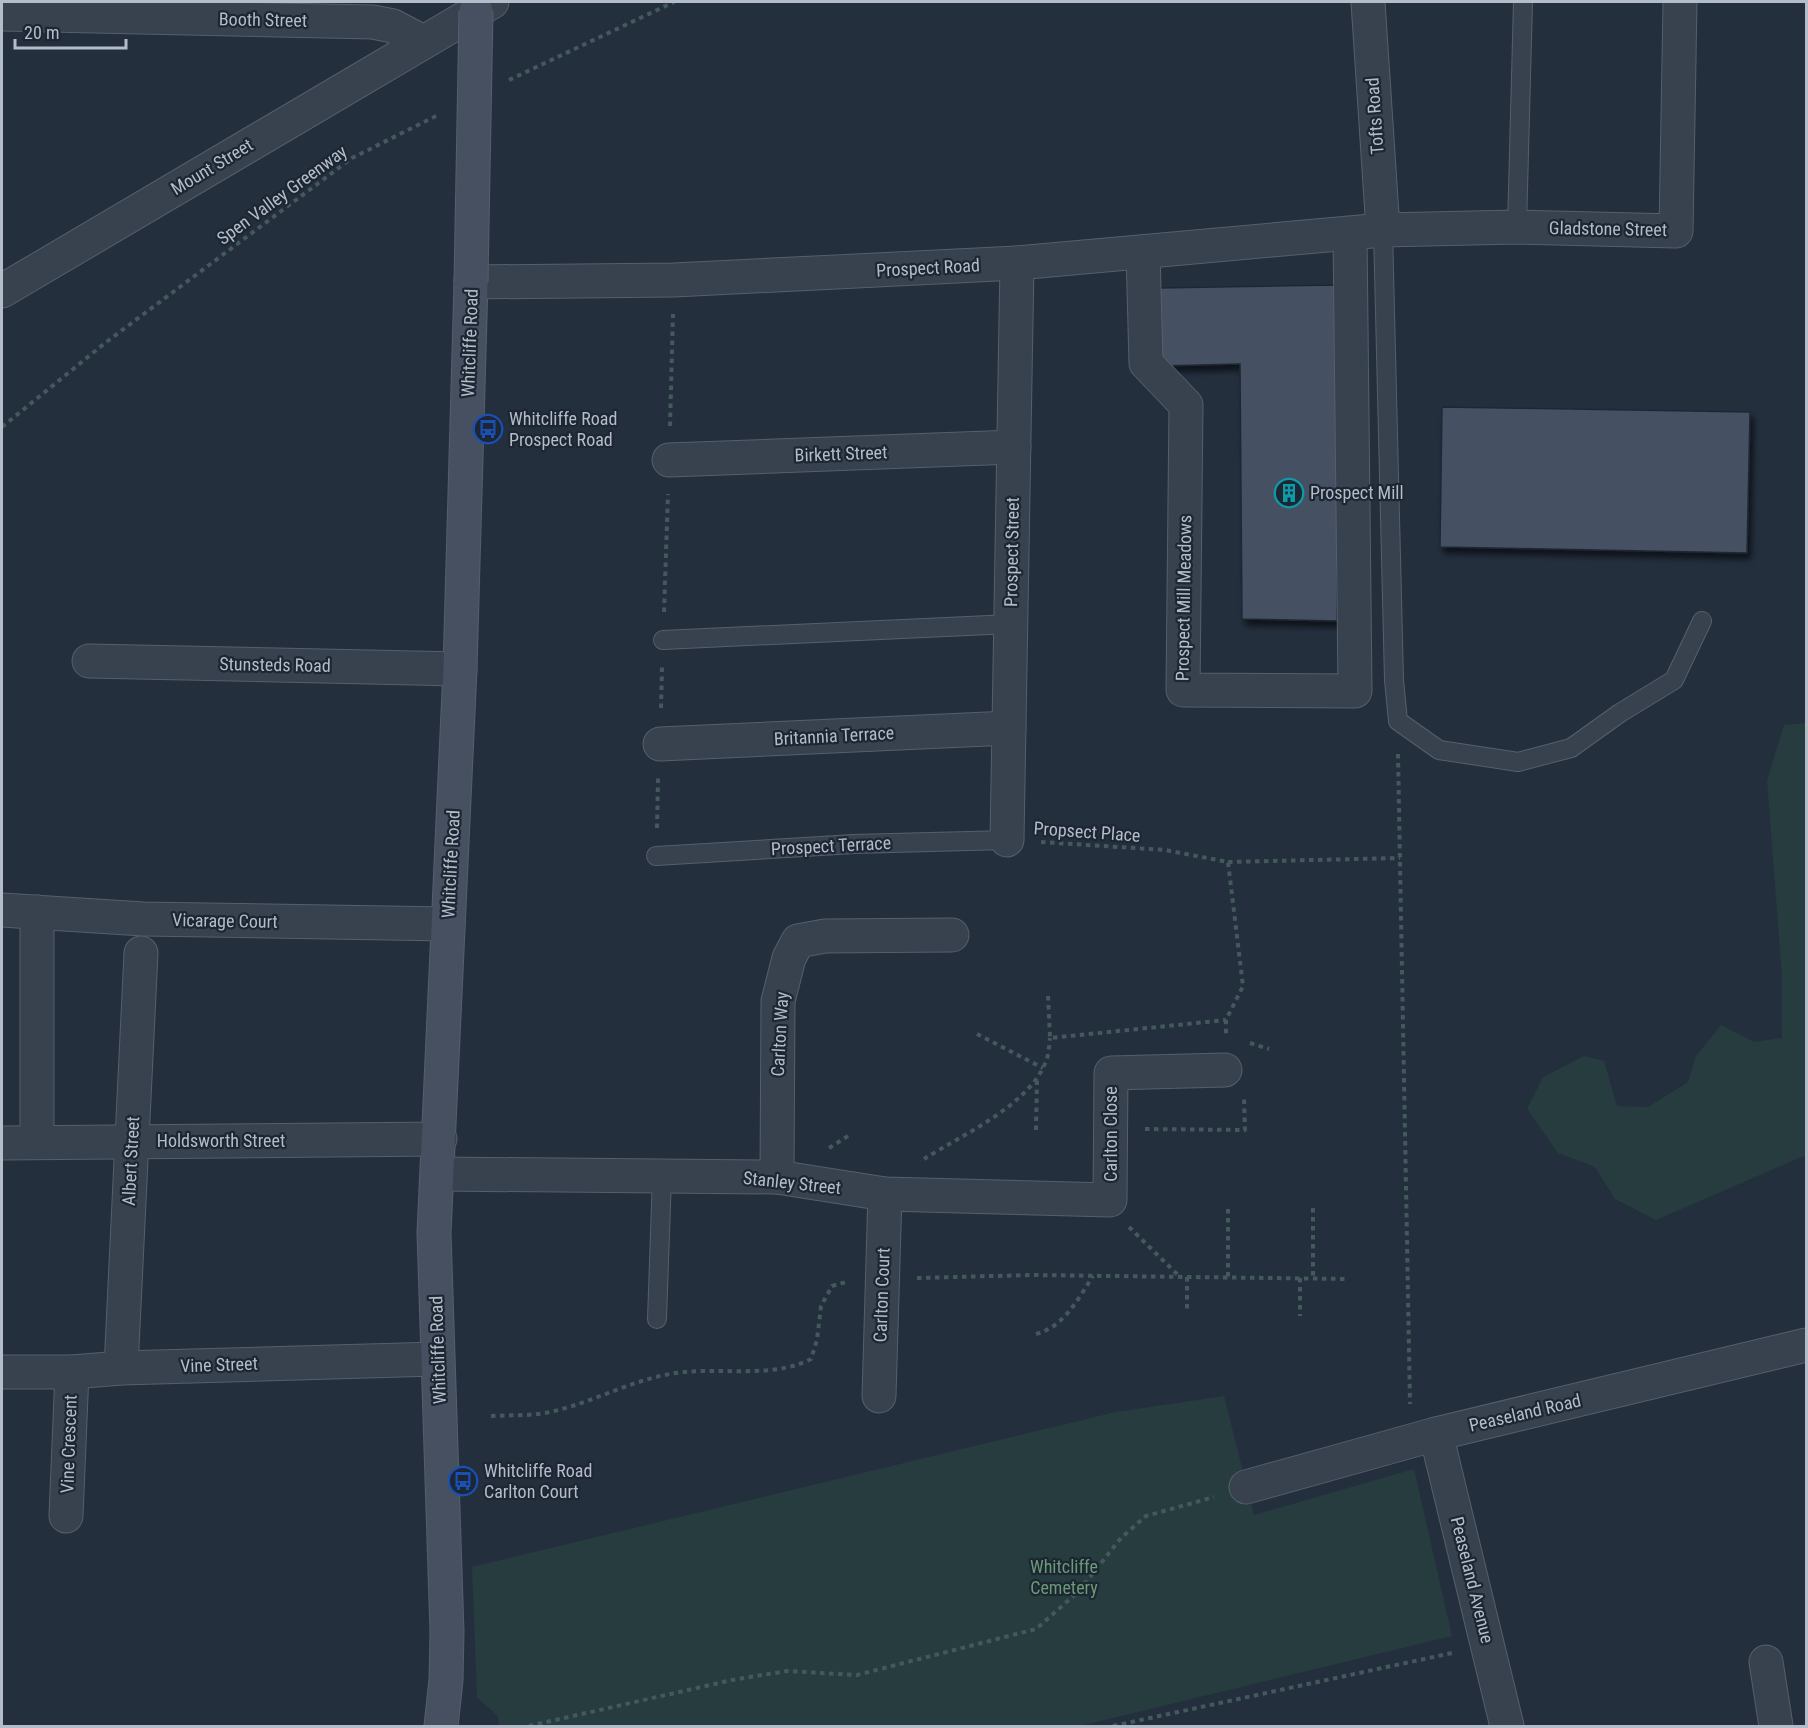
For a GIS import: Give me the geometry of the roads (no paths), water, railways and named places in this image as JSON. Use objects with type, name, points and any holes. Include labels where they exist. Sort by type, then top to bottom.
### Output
[{"type":"main road","name":"Whitcliffe Road","points":[[441,1726],[446,1680],[447,1632],[434,1233],[460,669],[481,5]]},
{"type":"street","name":"Tofts Road","points":[[1368,2],[1383,230]]},
{"type":"street","name":"Gladstone Street","points":[[1383,230],[1516,226],[1676,231],[1680,2]]},
{"type":"street","points":[[423,42],[481,5]]},
{"type":"street","name":"Booth Street","points":[[2,14],[373,22],[393,26],[423,42]]},
{"type":"street","name":"Mount Street","points":[[2,291],[423,42]]},
{"type":"street","name":"Prospect Road","points":[[471,282],[674,280],[1017,263],[1383,230]]},
{"type":"street","name":"Prospect Mill Meadows","points":[[1143,252],[1146,363],[1186,405],[1183,690],[1355,691],[1350,234]]},
{"type":"street","name":"Prospect Street","points":[[1007,840],[1017,263]]},
{"type":"street","name":"Birkett Street","points":[[669,460],[1014,447]]},
{"type":"street","name":"Stunsteds Road","points":[[89,661],[460,669]]},
{"type":"street","name":"Britannia Terrace","points":[[660,744],[1009,728]]},
{"type":"street","name":"Vicarage Court","points":[[2,910],[143,919],[448,924]]},
{"type":"street","points":[[37,912],[37,1142]]},
{"type":"street","name":"Carlton Way","points":[[777,1177],[778,1001],[789,958],[798,941],[825,936],[952,935]]},
{"type":"street","name":"Albert Street","points":[[120,1368],[141,953]]},
{"type":"street","name":"Carlton Close","points":[[1110,1200],[1111,1073],[1225,1070]]},
{"type":"street","name":"Holdsworth Street","points":[[2,1143],[440,1139]]},
{"type":"street","name":"Stanley Street","points":[[438,1174],[777,1177],[885,1194],[1110,1200]]},
{"type":"street","name":"Carlton Court","points":[[879,1396],[885,1194]]},
{"type":"street","name":"Peaseland Road","points":[[1246,1487],[1423,1437],[1806,1345]]},
{"type":"street","name":"Vine Street","points":[[2,1372],[72,1372],[120,1368],[437,1359]]},
{"type":"street","name":"Vine Crescent","points":[[66,1516],[72,1372]]},
{"type":"street","name":"Peaseland Avenue","points":[[1423,1437],[1487,1646],[1508,1726]]},
{"type":"street","points":[[1766,1662],[1776,1726]]},
{"type":"lane","points":[[1516,226],[1523,2]]},
{"type":"lane","points":[[1383,230],[1394,680],[1398,721],[1439,750],[1518,762],[1571,748],[1620,712],[1674,680],[1702,621]]},
{"type":"lane","points":[[663,640],[1011,624]]},
{"type":"lane","name":"Prospect Terrace","points":[[656,856],[854,844],[1007,840]]},
{"type":"lane","points":[[657,1319],[662,1176]]},
{"type":"place","name":"Whitcliffe Road Prospect Road","points":[[488,429]]},
{"type":"place","name":"Prospect Mill","points":[[1289,493]]},
{"type":"place","name":"Whitcliffe Road Carlton Court","points":[[463,1481]]},
{"type":"park label","name":"Whitcliffe Cemetery","points":[[1064,1577]]}]
